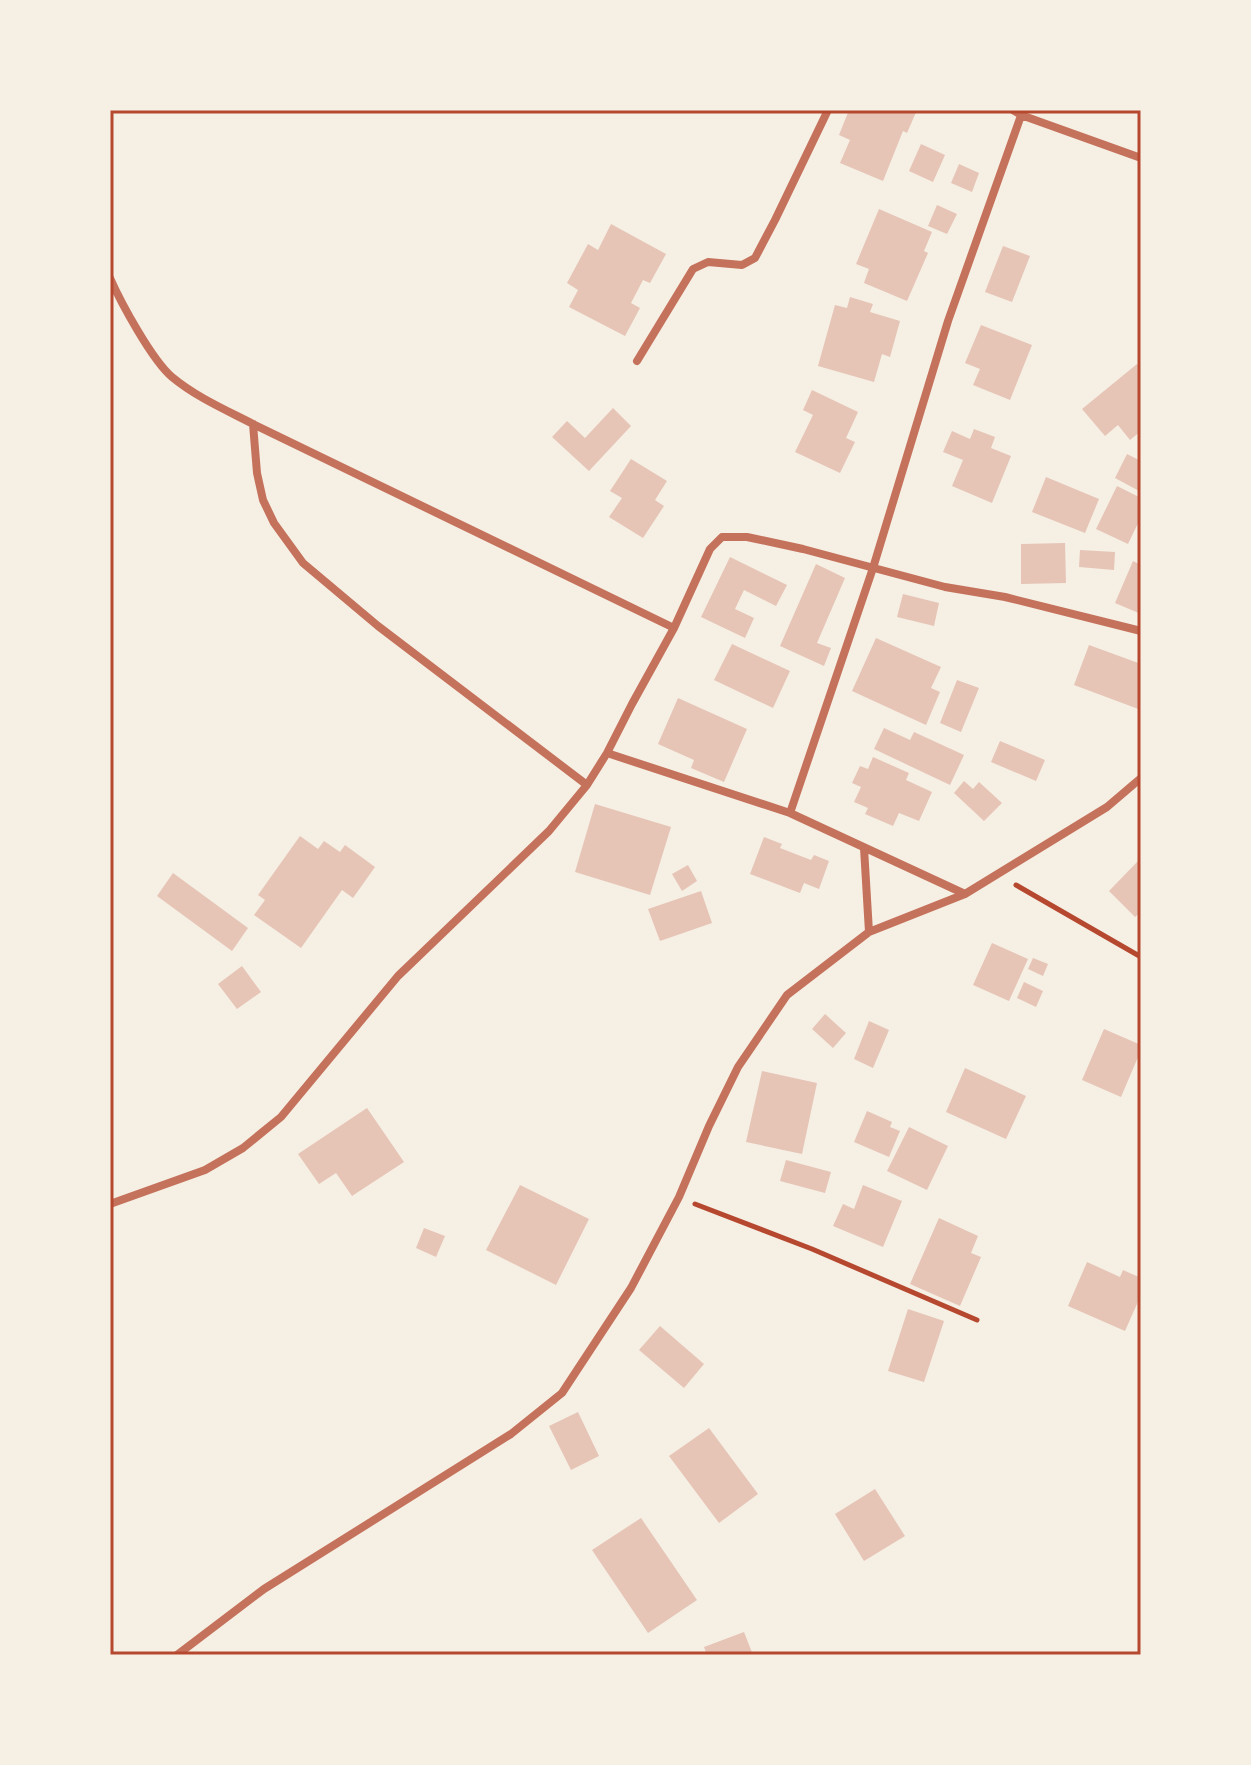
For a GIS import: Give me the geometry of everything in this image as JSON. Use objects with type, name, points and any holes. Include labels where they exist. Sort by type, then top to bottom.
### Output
[{"type":"street","points":[[637,361],[693,269],[708,262],[742,265],[755,258],[828,110]]},
{"type":"street","points":[[790,813],[873,568],[948,321],[1019,112],[1141,158]]},
{"type":"street","points":[[110,278],[154,355],[170,376],[190,391],[674,628]]},
{"type":"street","points":[[253,424],[257,473],[263,500],[274,523],[303,563],[378,626],[587,785]]},
{"type":"street","points":[[110,1204],[205,1170],[243,1148],[281,1117],[398,976],[549,831],[587,785],[607,753],[674,628],[710,549],[722,537],[747,537],[803,549],[945,587],[1005,597],[1141,631]]},
{"type":"street","points":[[607,753],[790,813],[965,894]]},
{"type":"street","points":[[177,1655],[264,1589],[511,1434],[562,1393],[631,1288],[679,1197],[738,1067],[787,995],[869,932],[965,894],[1107,807],[1141,778]]},
{"type":"street","points":[[864,848],[869,932]]},
{"type":"path","points":[[998,874],[1141,957]]},
{"type":"path","points":[[679,1197],[977,1320]]},
{"type":"building","points":[[849,110],[917,110],[907,133],[903,131],[883,181],[840,163],[850,140],[839,135]]},
{"type":"building","points":[[921,144],[945,155],[933,182],[909,171]]},
{"type":"building","points":[[959,164],[979,173],[972,192],[951,183]]},
{"type":"building","points":[[937,205],[957,214],[947,234],[928,226]]},
{"type":"building","points":[[879,209],[932,232],[924,251],[928,253],[907,301],[864,283],[869,269],[856,264]]},
{"type":"building","points":[[611,224],[666,254],[650,283],[643,280],[631,303],[640,308],[625,336],[569,307],[578,290],[567,283],[588,244],[598,250]]},
{"type":"building","points":[[1003,246],[1030,256],[1012,302],[985,292]]},
{"type":"building","points":[[850,297],[873,304],[870,312],[900,321],[890,357],[882,354],[874,382],[818,366],[835,305],[847,308]]},
{"type":"building","points":[[981,325],[1032,345],[1010,400],[973,385],[980,369],[965,363]]},
{"type":"building","points":[[1137,364],[1141,369],[1141,431],[1130,440],[1118,425],[1105,436],[1082,409]]},
{"type":"building","points":[[812,390],[858,412],[846,438],[855,442],[840,473],[795,452],[813,415],[803,410]]},
{"type":"building","points":[[613,408],[631,426],[589,471],[552,437],[567,421],[585,438]]},
{"type":"building","points":[[974,429],[995,437],[991,448],[1011,456],[992,503],[952,486],[963,460],[943,452],[952,431],[970,439]]},
{"type":"building","points":[[1127,454],[1141,461],[1141,492],[1115,478]]},
{"type":"building","points":[[631,459],[667,481],[655,500],[664,506],[643,538],[609,517],[622,498],[610,491]]},
{"type":"building","points":[[1046,477],[1099,499],[1085,533],[1032,512]]},
{"type":"building","points":[[1117,486],[1141,498],[1141,517],[1128,544],[1096,529]]},
{"type":"building","points":[[1065,543],[1066,583],[1021,584],[1021,544]]},
{"type":"building","points":[[1080,550],[1115,552],[1114,570],[1079,567]]},
{"type":"building","points":[[730,557],[787,585],[776,606],[744,590],[735,609],[754,618],[745,638],[701,617]]},
{"type":"building","points":[[1133,561],[1141,565],[1141,614],[1115,603]]},
{"type":"building","points":[[816,564],[845,578],[817,643],[831,648],[824,666],[780,646]]},
{"type":"building","points":[[903,594],[939,603],[934,626],[897,617]]},
{"type":"building","points":[[876,638],[941,667],[931,688],[940,692],[926,725],[852,691]]},
{"type":"building","points":[[732,644],[790,671],[773,708],[714,680]]},
{"type":"building","points":[[1089,645],[1141,664],[1141,710],[1074,685]]},
{"type":"building","points":[[957,680],[979,688],[961,732],[940,723]]},
{"type":"building","points":[[678,698],[747,729],[724,782],[691,768],[694,760],[658,744]]},
{"type":"building","points":[[884,728],[910,740],[914,732],[964,755],[950,785],[874,749]]},
{"type":"building","points":[[1000,741],[1045,760],[1036,781],[991,762]]},
{"type":"building","points":[[873,757],[909,773],[906,780],[932,792],[919,821],[899,813],[893,826],[865,814],[868,808],[854,802],[861,787],[852,783],[860,766],[868,769]]},
{"type":"building","points":[[964,781],[973,789],[979,782],[1002,803],[984,821],[954,793]]},
{"type":"building","points":[[595,804],[671,827],[650,895],[575,872]]},
{"type":"building","points":[[300,836],[318,849],[324,841],[340,852],[345,845],[375,867],[353,898],[342,890],[301,948],[254,915],[265,900],[258,895]]},
{"type":"building","points":[[764,837],[782,844],[780,848],[811,860],[814,855],[829,861],[819,889],[804,883],[800,893],[750,874]]},
{"type":"building","points":[[1138,861],[1141,863],[1141,912],[1135,917],[1109,891]]},
{"type":"building","points":[[688,865],[697,881],[682,891],[672,874]]},
{"type":"building","points":[[173,873],[248,928],[232,951],[157,896]]},
{"type":"building","points":[[701,891],[712,923],[660,941],[648,909]]},
{"type":"building","points":[[992,943],[1028,959],[1009,1001],[973,985]]},
{"type":"building","points":[[1033,958],[1048,964],[1043,976],[1028,969]]},
{"type":"building","points":[[242,966],[261,992],[237,1009],[218,984]]},
{"type":"building","points":[[1024,982],[1043,991],[1036,1007],[1017,998]]},
{"type":"building","points":[[825,1014],[846,1033],[833,1048],[812,1029]]},
{"type":"building","points":[[869,1021],[889,1030],[873,1068],[854,1059]]},
{"type":"building","points":[[1104,1029],[1141,1045],[1121,1097],[1082,1080]]},
{"type":"building","points":[[965,1068],[1026,1096],[1006,1139],[946,1112]]},
{"type":"building","points":[[762,1071],[817,1083],[802,1154],[746,1142]]},
{"type":"building","points":[[367,1108],[404,1162],[352,1196],[336,1173],[319,1184],[298,1154]]},
{"type":"building","points":[[867,1111],[892,1122],[890,1127],[900,1131],[889,1157],[854,1142]]},
{"type":"building","points":[[909,1127],[948,1146],[927,1190],[887,1171]]},
{"type":"building","points":[[786,1160],[831,1172],[825,1193],[780,1181]]},
{"type":"building","points":[[520,1185],[589,1219],[556,1285],[486,1250]]},
{"type":"building","points":[[863,1185],[902,1201],[883,1247],[833,1226],[843,1204],[854,1209]]},
{"type":"building","points":[[939,1218],[978,1236],[971,1253],[981,1257],[960,1306],[910,1284]]},
{"type":"building","points":[[424,1228],[445,1236],[436,1257],[416,1248]]},
{"type":"building","points":[[1087,1262],[1120,1277],[1123,1270],[1141,1278],[1141,1295],[1125,1331],[1068,1306]]},
{"type":"building","points":[[908,1309],[944,1321],[924,1382],[888,1371]]},
{"type":"building","points":[[660,1326],[704,1364],[684,1388],[639,1350]]},
{"type":"building","points":[[578,1412],[599,1456],[571,1470],[549,1426]]},
{"type":"building","points":[[709,1428],[758,1494],[719,1523],[669,1456]]},
{"type":"building","points":[[875,1489],[905,1536],[864,1561],[835,1514]]},
{"type":"building","points":[[641,1518],[697,1600],[648,1633],[592,1550]]},
{"type":"building","points":[[744,1632],[753,1655],[707,1655],[704,1647]]}]
